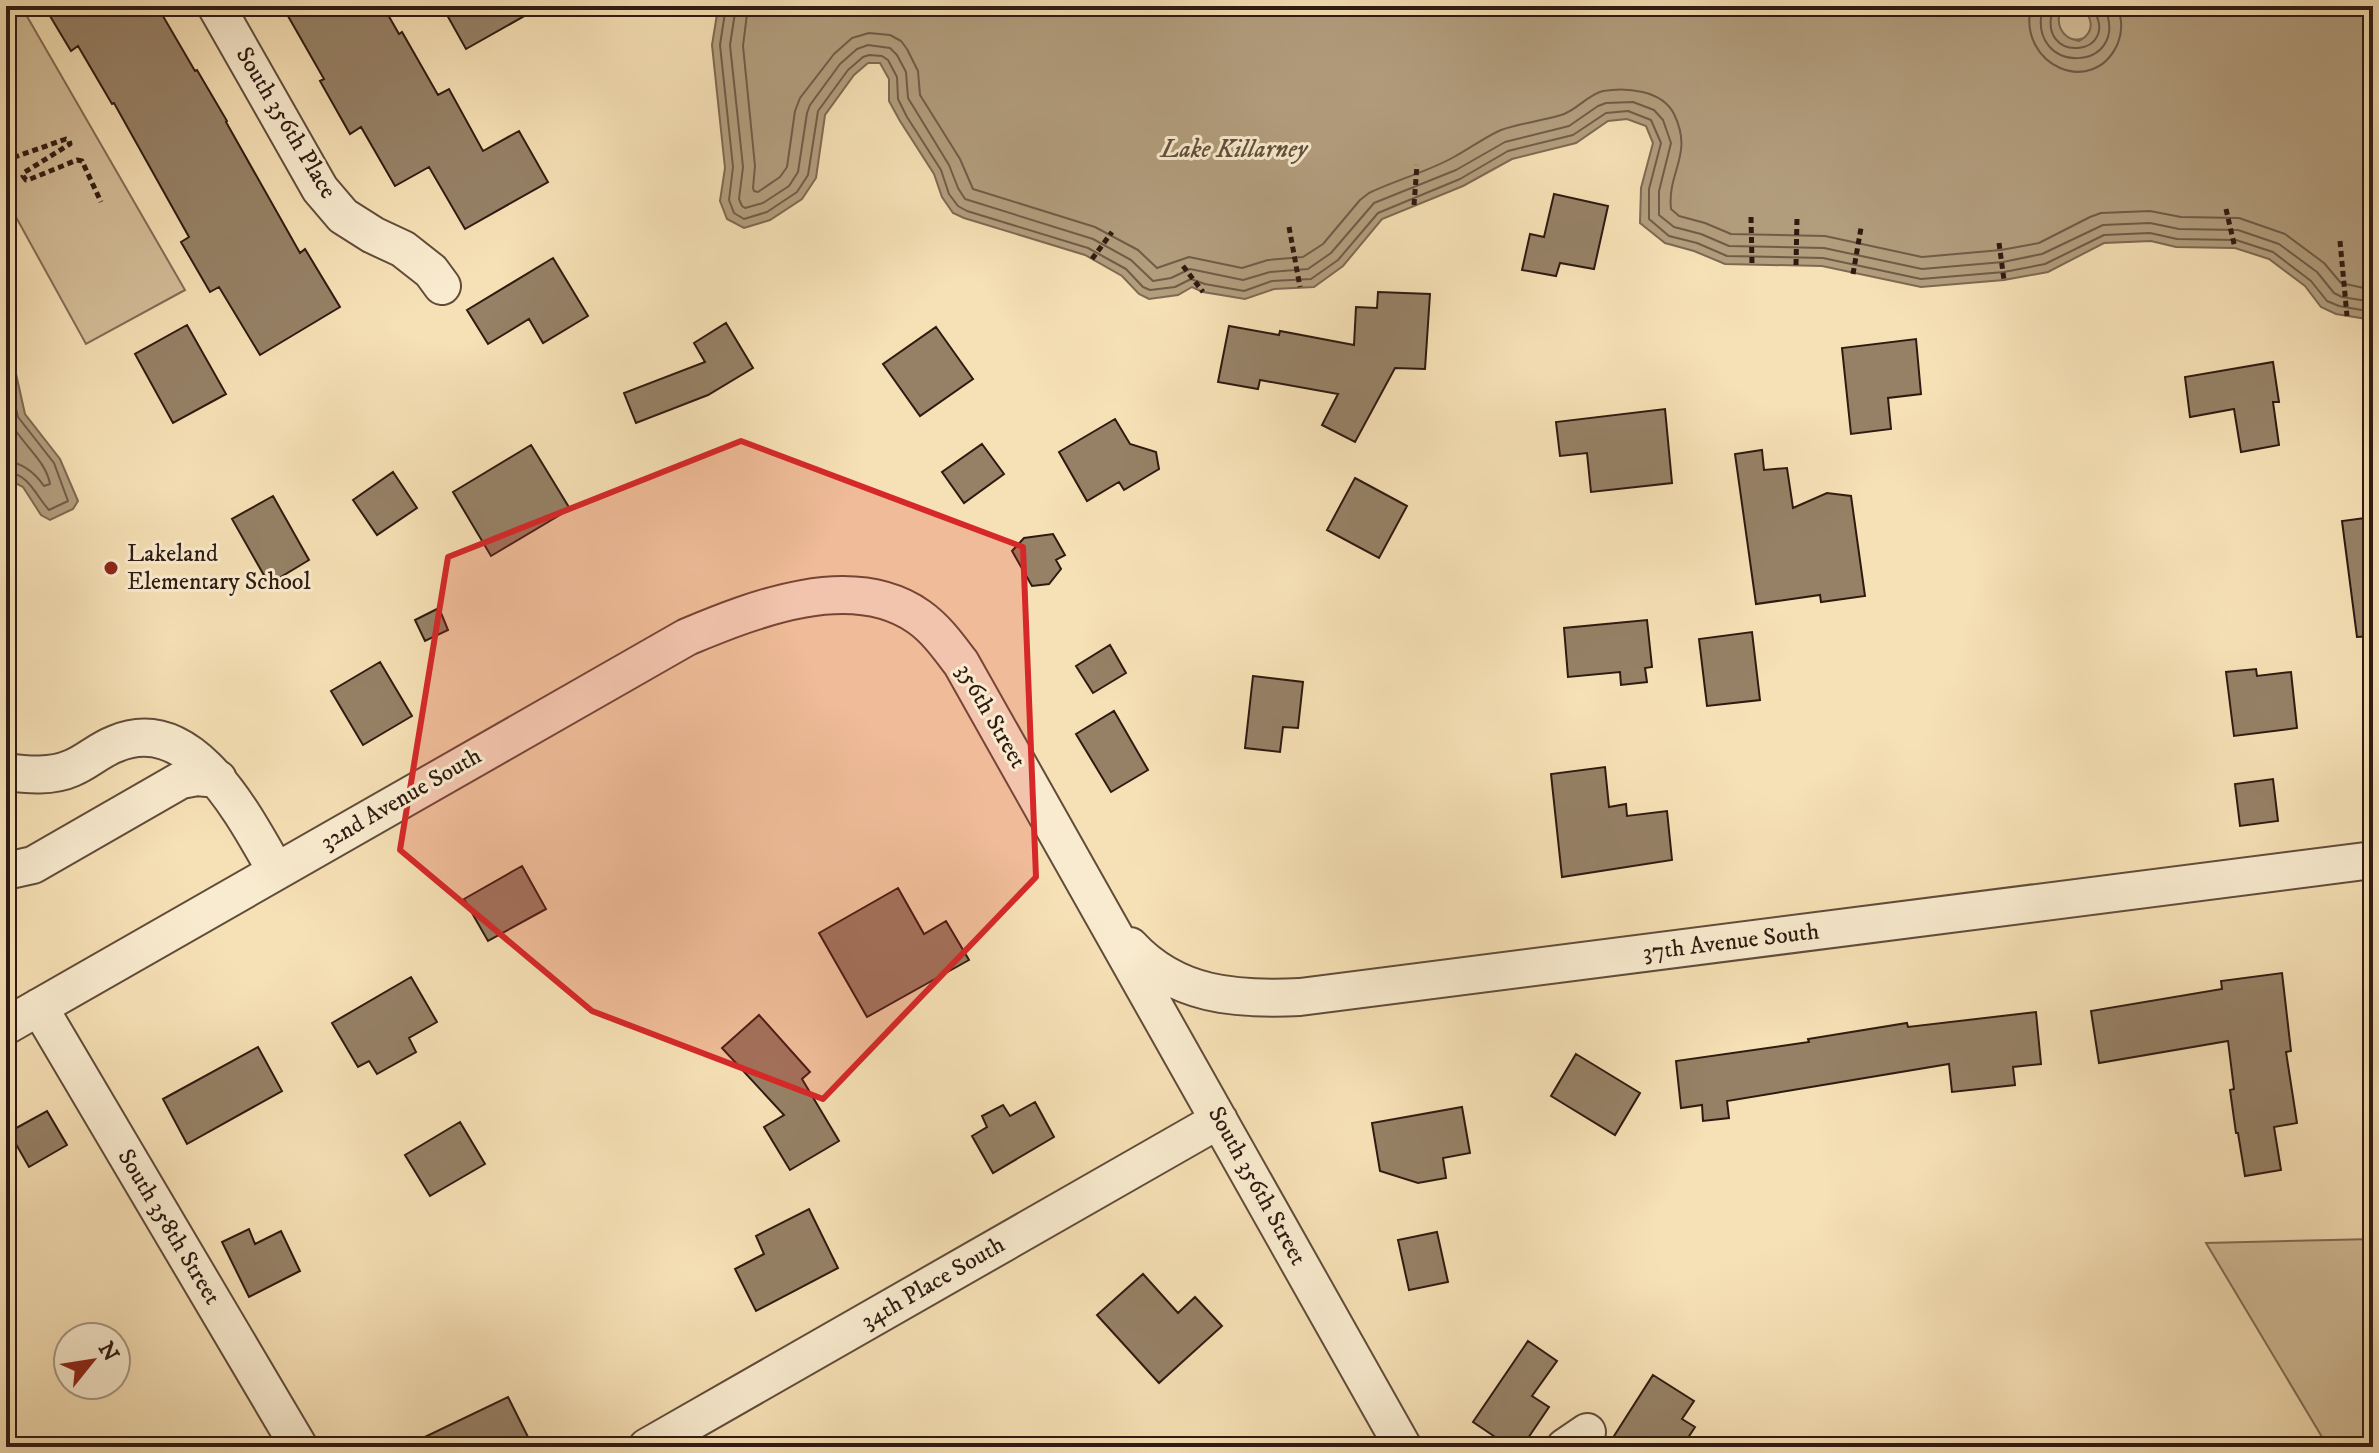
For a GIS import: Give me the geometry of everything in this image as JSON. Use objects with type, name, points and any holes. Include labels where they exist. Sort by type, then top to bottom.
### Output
[{"type":"street","name":"South 356th Place","points":[[216,6],[320,189],[343,216],[403,249],[431,271],[442,286]]},
{"type":"street","name":"356th Street","points":[[807,599],[843,595],[875,597],[900,606],[920,618],[942,638],[979,692],[1110,925]]},
{"type":"street","name":"32nd Avenue South","points":[[6,1026],[679,641],[743,614],[807,599]]},
{"type":"street","points":[[6,772],[53,774],[72,768],[125,739],[145,738],[169,743],[195,757],[218,779],[276,871]]},
{"type":"street","points":[[6,871],[33,865],[181,780],[197,777],[218,779]]},
{"type":"street","name":"37th Avenue South","points":[[1110,925],[1140,957],[1160,972],[1190,987],[1229,996],[1273,998],[1387,987],[2373,860]]},
{"type":"street","name":"South 356th Street","points":[[1110,925],[1403,1447]]},
{"type":"street","name":"South 358th Street","points":[[39,1007],[299,1447]]},
{"type":"street","name":"34th Place South","points":[[647,1447],[1219,1120]]},
{"type":"path","points":[[6,152],[12,158],[69,140],[70,144],[23,176],[28,180],[77,160],[82,161],[101,202]]},
{"type":"path","points":[[1414,205],[1417,165]]},
{"type":"path","points":[[2226,209],[2235,248]]},
{"type":"path","points":[[1751,217],[1752,264]]},
{"type":"path","points":[[1796,265],[1797,218]]},
{"type":"path","points":[[1289,227],[1300,287]]},
{"type":"path","points":[[1853,274],[1861,228]]},
{"type":"path","points":[[1092,259],[1112,232]]},
{"type":"path","points":[[2340,241],[2347,316]]},
{"type":"path","points":[[1999,243],[2004,280]]},
{"type":"path","points":[[1183,266],[1203,292]]},
{"type":"highlighted area","points":[[741,441],[1023,547],[1036,877],[823,1099],[592,1011],[400,850],[448,557]]},
{"type":"shaded area","points":[[6,6],[21,6],[185,290],[86,344],[6,199]]},
{"type":"shaded area","points":[[2063,6],[2080,6],[2091,19],[2092,29],[2087,36],[2068,38],[2060,33],[2058,22]]},
{"type":"shaded area","points":[[2373,1239],[2373,1447],[2328,1447],[2206,1243]]},
{"type":"water","name":"Lake Killarney","points":[[720,6],[2063,6],[2060,28],[2067,37],[2079,41],[2088,33],[2091,24],[2080,6],[2373,6],[2373,320],[2336,314],[2321,307],[2305,286],[2269,259],[2235,248],[2176,247],[2151,241],[2104,243],[2048,272],[2004,280],[1921,287],[1822,266],[1725,264],[1665,243],[1640,223],[1641,188],[1653,143],[1646,126],[1627,119],[1608,121],[1576,143],[1512,159],[1463,186],[1382,219],[1343,266],[1314,287],[1274,289],[1245,299],[1203,292],[1192,287],[1178,295],[1149,299],[1139,294],[1122,276],[1085,255],[953,213],[942,197],[934,174],[889,101],[889,79],[880,63],[868,63],[854,75],[825,115],[816,178],[802,199],[770,220],[744,228],[727,219],[720,201],[725,168],[712,45]]},
{"type":"water","points":[[6,329],[25,414],[60,459],[78,501],[73,509],[50,520],[41,515],[23,487],[6,478]]},
{"type":"building","points":[[44,6],[144,6],[150,16],[160,11],[227,121],[300,253],[305,249],[340,307],[260,355],[219,287],[210,292],[181,242],[189,237],[114,103],[78,46],[71,51]]},
{"type":"building","points":[[286,6],[383,6],[399,34],[402,32],[438,95],[449,89],[483,151],[519,131],[548,182],[465,229],[429,167],[395,186],[361,127],[350,134],[320,81],[324,79],[288,16],[291,15]]},
{"type":"building","points":[[442,6],[542,6],[466,49]]},
{"type":"building","points":[[1554,194],[1608,206],[1594,269],[1560,263],[1556,276],[1522,270],[1530,234],[1544,237]]},
{"type":"building","points":[[553,258],[588,316],[543,343],[529,319],[488,344],[467,310]]},
{"type":"building","points":[[1378,292],[1430,294],[1425,369],[1395,368],[1355,442],[1322,425],[1338,394],[1260,380],[1258,389],[1218,382],[1229,326],[1279,335],[1280,331],[1354,345],[1356,307],[1377,308]]},
{"type":"building","points":[[726,323],[753,368],[708,395],[636,423],[624,393],[705,362],[694,343]]},
{"type":"building","points":[[187,325],[226,394],[173,423],[135,354]]},
{"type":"building","points":[[936,327],[973,379],[920,416],[883,364]]},
{"type":"building","points":[[1916,339],[1921,394],[1888,398],[1891,429],[1851,434],[1842,348]]},
{"type":"building","points":[[2273,362],[2279,402],[2273,402],[2279,445],[2241,452],[2234,409],[2190,417],[2185,377]]},
{"type":"building","points":[[1665,409],[1672,483],[1591,492],[1587,453],[1560,456],[1556,422]]},
{"type":"building","points":[[1115,419],[1130,444],[1156,452],[1159,469],[1124,490],[1119,482],[1087,501],[1059,452]]},
{"type":"building","points":[[982,444],[1004,474],[964,503],[942,472]]},
{"type":"building","points":[[531,445],[570,509],[491,556],[453,492]]},
{"type":"building","points":[[1762,450],[1764,470],[1787,468],[1793,508],[1827,493],[1851,496],[1865,596],[1821,602],[1820,595],[1756,604],[1735,454]]},
{"type":"building","points":[[393,472],[417,508],[377,535],[353,500]]},
{"type":"building","points":[[1355,478],[1407,506],[1379,558],[1327,530]]},
{"type":"building","points":[[273,496],[309,560],[269,584],[232,519]]},
{"type":"building","points":[[2373,517],[2373,636],[2357,637],[2342,521]]},
{"type":"building","points":[[1053,534],[1065,555],[1056,560],[1061,569],[1049,584],[1032,586],[1012,551],[1024,538]]},
{"type":"building","points":[[439,608],[448,630],[425,641],[415,620]]},
{"type":"building","points":[[1647,620],[1652,667],[1645,668],[1647,682],[1621,685],[1620,672],[1568,677],[1564,628]]},
{"type":"building","points":[[1752,632],[1760,700],[1707,706],[1699,639]]},
{"type":"building","points":[[1110,645],[1126,673],[1093,693],[1076,666]]},
{"type":"building","points":[[380,662],[412,716],[363,745],[331,691]]},
{"type":"building","points":[[2256,669],[2257,676],[2291,672],[2297,728],[2234,736],[2226,672]]},
{"type":"building","points":[[1253,676],[1303,682],[1298,728],[1283,727],[1280,752],[1245,748]]},
{"type":"building","points":[[1114,711],[1148,770],[1111,792],[1076,734]]},
{"type":"building","points":[[1605,767],[1609,807],[1626,804],[1627,816],[1667,811],[1672,860],[1562,877],[1551,774]]},
{"type":"building","points":[[2273,779],[2278,821],[2240,826],[2235,784]]},
{"type":"building","points":[[522,866],[546,909],[488,941],[464,899]]},
{"type":"building","points":[[898,888],[924,934],[946,921],[969,960],[867,1017],[819,933]]},
{"type":"building","points":[[2282,973],[2291,1051],[2286,1052],[2297,1123],[2274,1127],[2281,1170],[2245,1176],[2230,1090],[2234,1089],[2228,1041],[2099,1063],[2091,1011],[2222,989],[2221,981]]},
{"type":"building","points":[[411,977],[437,1022],[409,1038],[416,1052],[377,1074],[369,1061],[358,1067],[332,1023]]},
{"type":"building","points":[[2036,1012],[2041,1064],[2013,1067],[2015,1085],[1952,1092],[1949,1064],[1727,1101],[1729,1118],[1703,1121],[1702,1105],[1681,1108],[1676,1061],[1809,1042],[1808,1039],[1907,1023],[1908,1027]]},
{"type":"building","points":[[759,1015],[810,1072],[802,1079],[839,1141],[790,1170],[764,1127],[784,1115],[722,1048]]},
{"type":"building","points":[[258,1047],[282,1091],[187,1144],[163,1099]]},
{"type":"building","points":[[1576,1054],[1640,1093],[1615,1135],[1551,1096]]},
{"type":"building","points":[[1035,1102],[1054,1137],[993,1173],[972,1136],[987,1127],[982,1116],[1003,1105],[1010,1116]]},
{"type":"building","points":[[1462,1107],[1470,1153],[1443,1158],[1446,1178],[1418,1183],[1380,1171],[1372,1123]]},
{"type":"building","points":[[47,1111],[67,1145],[29,1167],[9,1132]]},
{"type":"building","points":[[460,1122],[485,1164],[430,1196],[405,1155]]},
{"type":"building","points":[[809,1209],[838,1268],[756,1311],[735,1269],[764,1254],[756,1236]]},
{"type":"building","points":[[249,1229],[255,1244],[281,1231],[300,1271],[249,1297],[222,1242]]},
{"type":"building","points":[[1437,1232],[1448,1282],[1409,1290],[1398,1240]]},
{"type":"building","points":[[1143,1274],[1178,1313],[1195,1297],[1222,1326],[1159,1383],[1097,1315]]},
{"type":"building","points":[[1528,1341],[1557,1361],[1532,1396],[1549,1407],[1522,1447],[1510,1447],[1473,1422]]},
{"type":"building","points":[[1653,1375],[1694,1401],[1682,1419],[1695,1427],[1682,1447],[1607,1447]]},
{"type":"building","points":[[508,1397],[533,1447],[404,1447]]},
{"type":"place","name":"Lakeland Elementary School","points":[[111,568]]}]
